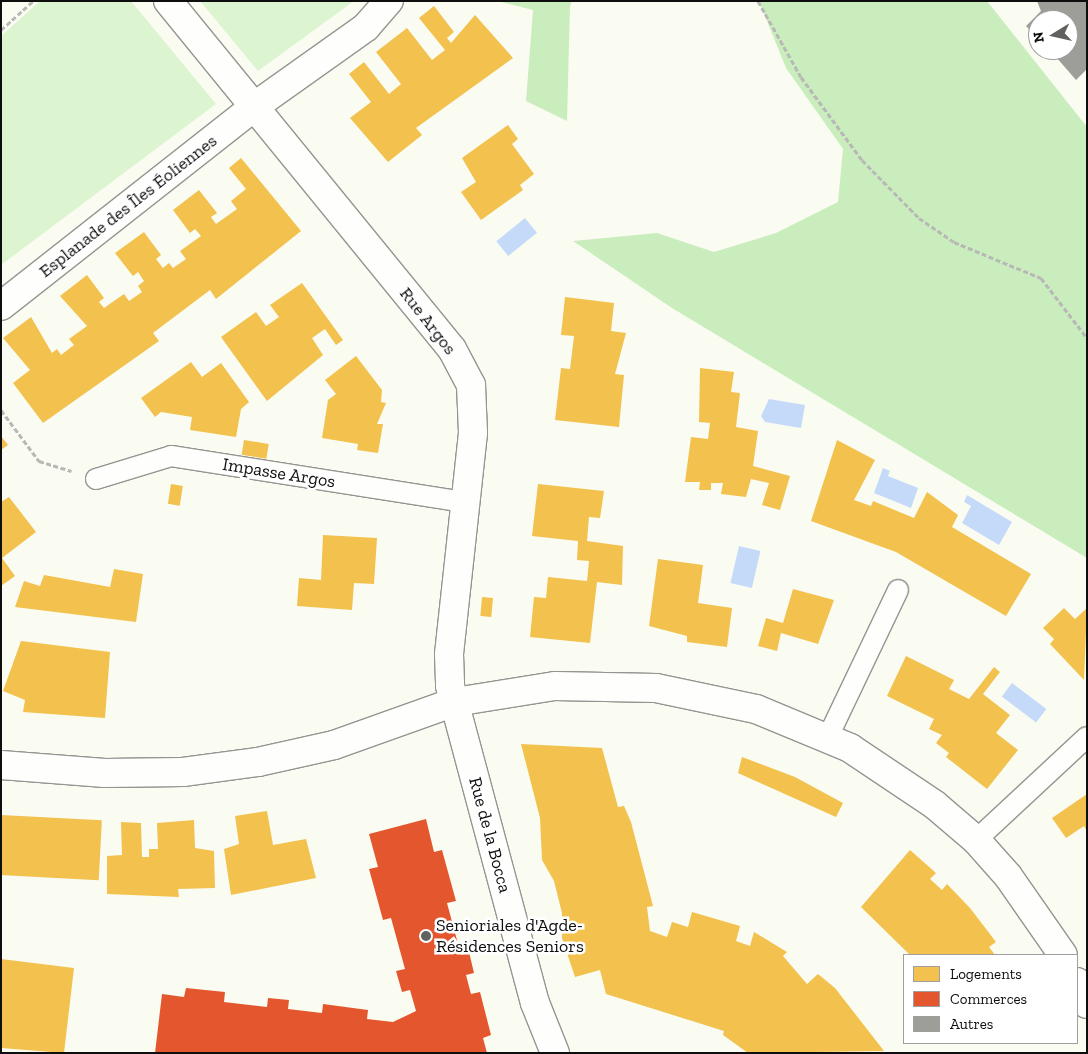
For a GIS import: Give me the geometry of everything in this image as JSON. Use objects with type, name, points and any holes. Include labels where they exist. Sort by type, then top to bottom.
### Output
[{"type":"street","points":[[168,1],[255,106]]},
{"type":"street","name":"Esplanade des Îles Éoliennes","points":[[1,306],[255,106],[366,28],[389,1]]},
{"type":"street","name":"Rue Argos","points":[[255,106],[452,349],[471,385],[473,433],[449,654],[455,702]]},
{"type":"street","points":[[1,765],[105,773],[182,772],[258,762],[334,745],[455,702],[555,686],[656,688],[756,709],[850,748],[935,805],[976,840],[1008,876],[1062,954]]},
{"type":"street","name":"Rue de la Bocca","points":[[455,702],[535,1003],[555,1053]]},
{"type":"street","points":[[1078,984],[1087,1004]]},
{"type":"lane","name":"Impasse Argos","points":[[96,479],[171,456],[466,502]]},
{"type":"lane","points":[[827,739],[898,590]]},
{"type":"lane","points":[[976,840],[1087,737]]},
{"type":"path","points":[[1,30],[33,1]]},
{"type":"path","points":[[758,1],[801,77],[862,160],[918,218],[954,242],[1040,278],[1087,338]]},
{"type":"path","points":[[1,410],[39,461],[96,479]]},
{"type":"green space","points":[[40,1],[131,1],[216,104],[1,265],[1,36]]},
{"type":"green space","points":[[200,1],[354,1],[258,71]]},
{"type":"green space","points":[[572,1],[570,6],[567,121],[526,101],[533,10],[501,2]]},
{"type":"green space","points":[[759,1],[987,1],[1028,53],[1028,60],[1034,60],[1087,127],[1087,558],[672,308],[573,241],[657,233],[714,252],[776,233],[838,202],[843,149],[786,68]]},
{"type":"water","points":[[525,218],[537,233],[508,256],[496,241]]},
{"type":"water","points":[[769,399],[805,405],[801,428],[765,422],[761,416]]},
{"type":"water","points":[[883,468],[890,471],[888,476],[918,488],[911,508],[874,493]]},
{"type":"water","points":[[967,495],[1012,522],[999,545],[962,523],[971,506],[964,502]]},
{"type":"water","points":[[739,546],[760,551],[752,588],[730,583]]},
{"type":"water","points":[[1012,683],[1046,709],[1036,722],[1002,697]]},
{"type":"building: Logements","points":[[434,6],[454,32],[447,38],[451,43],[475,15],[513,58],[416,128],[422,135],[388,162],[350,118],[371,102],[349,74],[364,62],[389,94],[401,84],[376,52],[407,28],[432,60],[445,50],[419,18]]},
{"type":"building: Logements","points":[[508,125],[518,139],[512,144],[534,174],[520,185],[523,190],[481,220],[461,192],[476,182],[462,158]]},
{"type":"building: Logements","points":[[241,158],[301,231],[216,299],[210,290],[153,333],[159,341],[43,423],[13,383],[30,370],[3,338],[31,317],[52,353],[57,349],[61,355],[74,345],[69,339],[87,326],[60,296],[87,275],[104,298],[99,302],[104,308],[124,294],[129,301],[142,292],[138,286],[144,281],[138,272],[133,276],[115,253],[144,232],[161,255],[156,259],[163,268],[169,263],[173,268],[186,259],[180,251],[201,236],[195,229],[190,233],[173,210],[199,190],[217,213],[211,217],[216,224],[237,209],[231,201],[246,189],[229,168]]},
{"type":"building: Logements","points":[[302,283],[343,340],[336,345],[325,329],[312,338],[323,355],[267,401],[221,337],[256,312],[266,326],[279,317],[270,305]]},
{"type":"building: Logements","points":[[565,297],[614,303],[611,331],[626,333],[615,374],[624,375],[619,427],[555,420],[561,368],[570,369],[574,336],[561,335]]},
{"type":"building: Logements","points":[[356,356],[382,390],[381,402],[386,403],[377,424],[383,424],[378,453],[357,450],[358,444],[322,438],[328,400],[336,394],[325,380]]},
{"type":"building: Logements","points":[[191,362],[202,377],[221,363],[249,402],[241,409],[236,437],[190,430],[192,417],[161,412],[155,417],[141,398]]},
{"type":"building: Logements","points":[[700,368],[734,372],[731,392],[740,393],[736,427],[758,431],[753,466],[790,476],[780,510],[762,505],[769,483],[751,479],[746,497],[721,494],[723,483],[711,483],[711,490],[699,490],[700,482],[685,482],[691,437],[708,439],[710,423],[699,422]]},
{"type":"building: Logements","points":[[1,436],[8,445],[1,450]]},
{"type":"building: Logements","points":[[244,440],[269,444],[266,459],[242,455]]},
{"type":"building: Logements","points":[[837,440],[875,460],[854,500],[871,506],[873,501],[914,518],[927,492],[958,515],[952,527],[1031,574],[1006,616],[896,552],[811,521]]},
{"type":"building: Logements","points":[[171,484],[183,486],[180,506],[168,504]]},
{"type":"building: Logements","points":[[538,484],[604,491],[600,518],[589,517],[587,541],[623,546],[622,585],[597,582],[590,643],[530,637],[534,597],[546,598],[548,577],[587,581],[589,561],[577,560],[578,541],[532,536]]},
{"type":"building: Logements","points":[[9,497],[36,532],[2,558],[15,576],[1,586],[1,502]]},
{"type":"building: Logements","points":[[323,535],[377,538],[374,584],[354,583],[352,610],[297,606],[299,578],[321,580]]},
{"type":"building: Logements","points":[[658,559],[703,565],[698,603],[732,608],[727,647],[687,642],[687,636],[649,626]]},
{"type":"building: Logements","points":[[114,569],[143,574],[136,622],[15,607],[24,581],[40,586],[44,575],[110,587]]},
{"type":"building: Logements","points":[[793,589],[834,600],[818,644],[781,633],[777,651],[758,646],[766,618],[783,623]]},
{"type":"building: Logements","points":[[482,597],[493,598],[491,617],[480,616]]},
{"type":"building: Logements","points":[[1064,608],[1075,619],[1087,608],[1084,680],[1050,644],[1054,639],[1043,628]]},
{"type":"building: Logements","points":[[21,641],[110,652],[105,718],[23,712],[25,700],[3,691]]},
{"type":"building: Logements","points":[[906,656],[954,680],[949,689],[969,699],[994,667],[1000,672],[983,694],[1010,715],[996,733],[1018,750],[987,789],[946,757],[949,753],[936,743],[942,735],[929,729],[934,719],[887,696]]},
{"type":"building: Logements","points":[[521,744],[602,748],[618,807],[624,806],[631,822],[653,906],[647,907],[650,931],[667,937],[672,922],[688,927],[692,912],[740,926],[736,941],[750,946],[754,932],[787,952],[783,956],[807,984],[818,974],[835,988],[884,1051],[748,1053],[723,1035],[724,1031],[606,994],[600,970],[575,977],[562,938],[562,913],[554,881],[542,860],[540,818]]},
{"type":"building: Logements","points":[[742,757],[795,777],[843,803],[836,817],[738,773]]},
{"type":"building: Logements","points":[[1087,794],[1087,831],[1084,826],[1066,838],[1052,818]]},
{"type":"building: Logements","points":[[267,811],[273,845],[306,839],[316,878],[231,895],[224,849],[239,844],[235,816]]},
{"type":"building: Logements","points":[[1,815],[102,820],[99,880],[1,875]]},
{"type":"building: Logements","points":[[194,820],[195,848],[214,851],[215,888],[178,889],[179,897],[107,894],[107,856],[122,855],[121,822],[141,823],[142,857],[149,857],[149,849],[158,849],[157,823]]},
{"type":"building: Logements","points":[[910,850],[936,873],[930,879],[942,890],[947,884],[970,908],[996,942],[989,947],[994,954],[909,954],[861,907]]},
{"type":"building: Logements","points":[[1,959],[74,968],[64,1053],[1,1048]]},
{"type":"building: Commerces","name":"Senioriales d'Agde- Résidences Seniors","points":[[426,819],[434,852],[442,850],[456,901],[447,903],[461,955],[469,952],[474,973],[466,975],[471,994],[480,992],[491,1035],[483,1038],[487,1053],[155,1053],[162,994],[184,997],[186,988],[225,992],[224,1002],[267,1007],[268,998],[289,1000],[288,1009],[322,1013],[323,1004],[368,1010],[367,1019],[393,1022],[416,1011],[410,990],[402,992],[396,971],[405,969],[391,918],[383,920],[369,869],[378,867],[369,834]]},
{"type":"building: Autres","points":[[1037,1],[1087,2],[1087,69],[1076,80],[1059,60],[1078,60],[1078,10],[1041,10]]},
{"type":"place","name":"Senioriales d'Agde- Résidences Seniors","points":[[426,936]]}]
